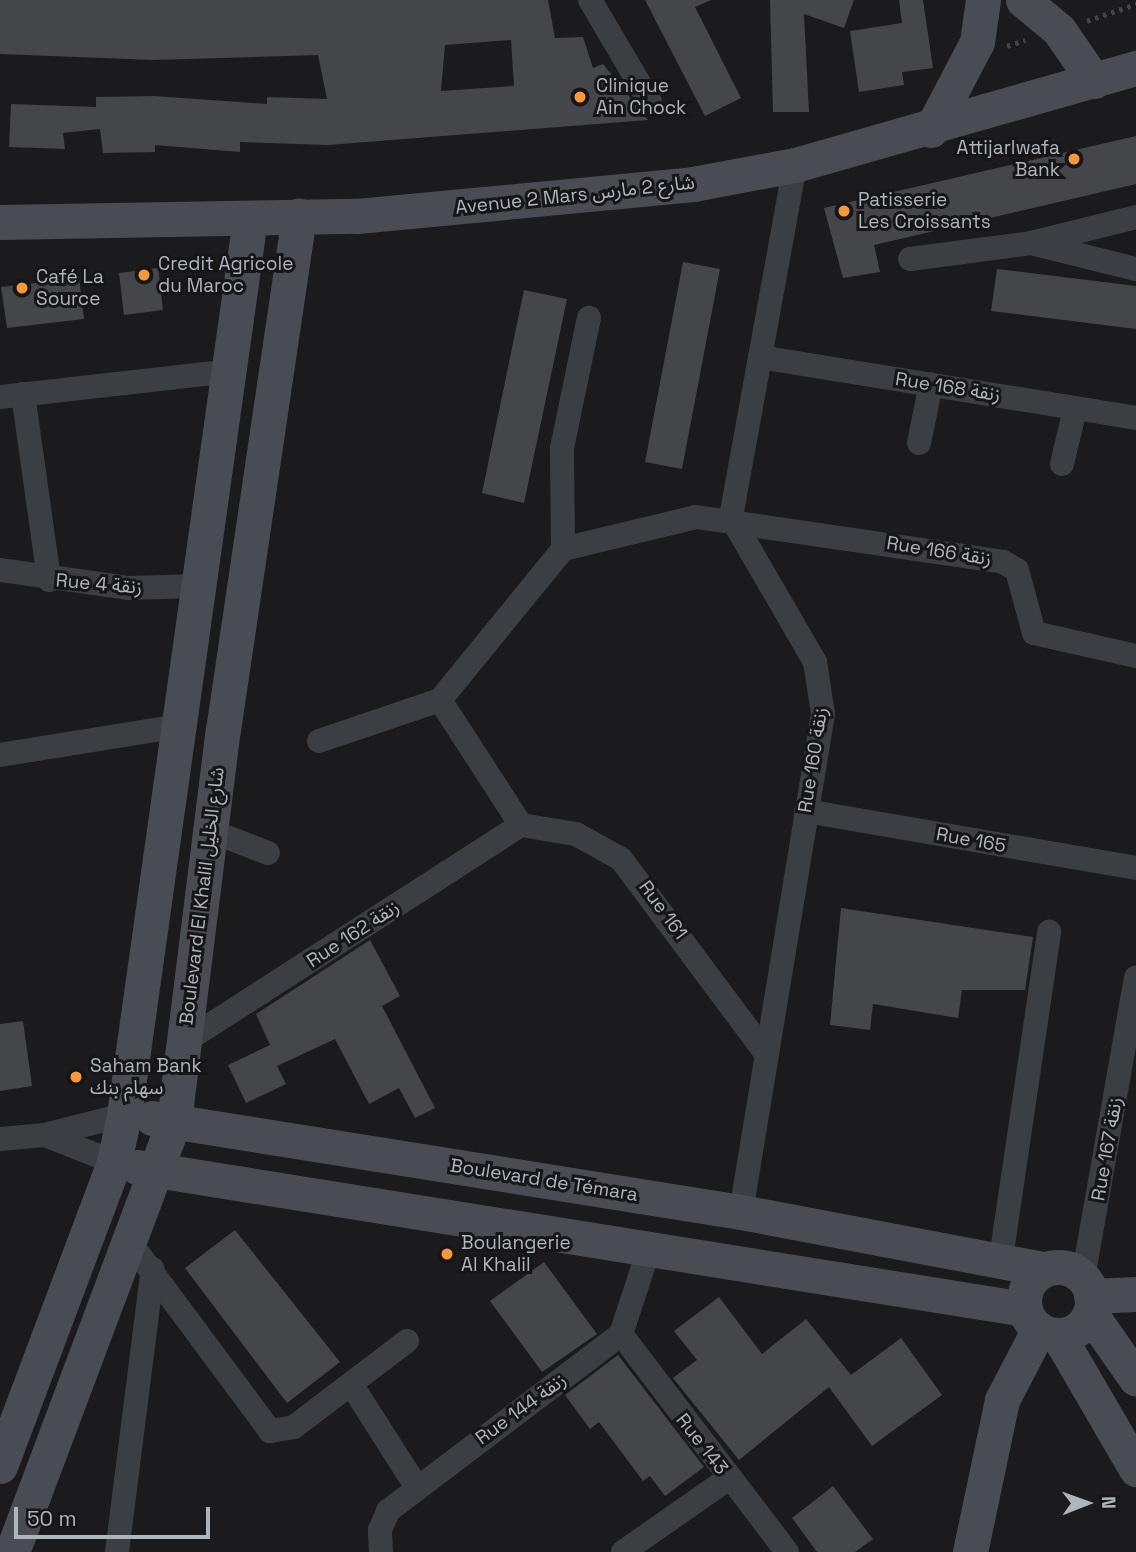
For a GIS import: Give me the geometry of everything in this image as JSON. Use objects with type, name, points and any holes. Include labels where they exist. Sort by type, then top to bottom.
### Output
[{"type":"street","points":[[590,0],[650,102]]},
{"type":"street","points":[[930,130],[976,42],[983,0]]},
{"type":"street","points":[[1023,0],[1059,30],[1094,81]]},
{"type":"street","name":"Avenue 2 Mars شارع 2 مارس","points":[[0,222],[250,219],[567,200],[794,165],[930,130],[1136,68]]},
{"type":"street","points":[[319,741],[440,700],[563,549],[665,522],[731,517],[794,165]]},
{"type":"street","name":"Boulevard El Khalil شارع الخليل","points":[[12,1552],[142,1257],[159,1172],[174,1121],[211,831],[299,216]]},
{"type":"street","points":[[910,259],[1031,243],[1136,217]]},
{"type":"street","points":[[0,1466],[7,1429],[114,1162],[124,1115],[231,371],[250,219]]},
{"type":"street","points":[[1031,243],[1136,269]]},
{"type":"street","points":[[563,549],[562,448],[589,318]]},
{"type":"street","name":"Rue 168 زنقة","points":[[760,357],[1136,418]]},
{"type":"street","points":[[49,580],[11,395],[231,371]]},
{"type":"street","points":[[919,443],[931,384]]},
{"type":"street","points":[[1062,464],[1075,408]]},
{"type":"street","name":"Rue 166 زنقة","points":[[731,517],[1003,562],[1017,570],[1034,633],[1136,656]]},
{"type":"street","name":"Rue 160 زنقة","points":[[731,517],[820,681],[823,714],[764,1051],[741,1212]]},
{"type":"street","name":"Rue 4 زنقة","points":[[0,570],[49,580],[163,590],[200,586]]},
{"type":"street","points":[[440,700],[522,825]]},
{"type":"street","points":[[0,755],[179,726]]},
{"type":"street","name":"Rue 165","points":[[806,811],[1136,867]]},
{"type":"street","name":"Rue 162 زنقة","points":[[184,1042],[522,825]]},
{"type":"street","name":"Rue 161","points":[[522,825],[576,834],[621,859],[764,1051]]},
{"type":"street","points":[[211,831],[268,853]]},
{"type":"street","points":[[1001,1258],[1049,932]]},
{"type":"street","name":"Rue 167 زنقة","points":[[1088,1296],[1136,978]]},
{"type":"street","name":"Boulevard de Témara","points":[[0,1139],[45,1135],[124,1115],[174,1121],[741,1212],[1001,1258],[1043,1269]]},
{"type":"street","name":"Boulevard de Témara","points":[[45,1135],[114,1162],[159,1172],[648,1252],[1040,1324]]},
{"type":"street","points":[[621,1334],[648,1252]]},
{"type":"street","points":[[142,1257],[270,1431],[294,1427],[407,1341]]},
{"type":"street","points":[[117,1552],[142,1257]]},
{"type":"street","points":[[1136,1379],[1088,1296],[1067,1268],[1043,1269],[1026,1289],[1040,1324],[1136,1469]]},
{"type":"street","points":[[1088,1296],[1136,1294]]},
{"type":"street","points":[[1040,1324],[1076,1329],[1088,1296]]},
{"type":"street","points":[[970,1552],[1002,1400],[1040,1324]]},
{"type":"street","name":"Rue 143","points":[[621,1334],[787,1552]]},
{"type":"street","name":"Rue 144 زنقة","points":[[381,1552],[388,1511],[416,1486],[621,1334]]},
{"type":"street","points":[[351,1384],[416,1486]]},
{"type":"street","points":[[623,1552],[729,1478]]},
{"type":"building","points":[[0,0],[548,0],[555,38],[583,37],[593,68],[603,64],[648,120],[328,145],[240,142],[240,152],[155,145],[155,152],[103,153],[100,129],[63,133],[65,149],[9,147],[11,104],[96,107],[96,97],[154,96],[267,104],[267,97],[327,99],[318,55],[153,60],[0,54]],"holes":[[[511,40],[514,86],[441,91],[445,45]]]},
{"type":"building","points":[[645,0],[711,0],[695,7],[741,98],[705,116]]},
{"type":"building","points":[[770,0],[854,0],[844,28],[804,14],[809,112],[773,112]]},
{"type":"building","points":[[899,0],[923,0],[933,68],[902,72],[904,85],[859,92],[850,31],[902,23]]},
{"type":"building","points":[[1136,136],[1136,184],[874,245],[880,272],[843,278],[824,208]]},
{"type":"building","points":[[683,262],[720,269],[682,469],[645,462]]},
{"type":"building","points":[[158,268],[163,310],[124,315],[119,273]]},
{"type":"building","points":[[997,269],[1136,286],[1136,329],[991,311]]},
{"type":"building","points":[[79,278],[84,319],[7,328],[1,287]]},
{"type":"building","points":[[524,290],[567,299],[524,503],[482,493]]},
{"type":"building","points":[[841,908],[1033,937],[1025,990],[962,990],[958,1018],[873,1004],[870,1030],[830,1025]]},
{"type":"building","points":[[370,940],[400,996],[382,1006],[435,1108],[415,1118],[399,1088],[369,1104],[335,1039],[277,1066],[286,1084],[246,1103],[228,1065],[270,1045],[256,1014]]},
{"type":"building","points":[[23,1021],[32,1086],[0,1091],[0,1024]]},
{"type":"building","points":[[235,1230],[340,1362],[287,1403],[185,1268]]},
{"type":"building","points":[[544,1262],[597,1334],[542,1372],[490,1301]]},
{"type":"building","points":[[719,1297],[762,1354],[806,1319],[851,1375],[901,1338],[942,1395],[872,1446],[829,1387],[739,1460],[673,1378],[697,1360],[674,1331]]},
{"type":"building","points":[[618,1355],[704,1467],[665,1496],[650,1476],[643,1481],[599,1422],[590,1429],[565,1395]]},
{"type":"building","points":[[833,1486],[873,1539],[855,1552],[817,1552],[792,1518]]},
{"type":"place","name":"Clinique Ain Chock","points":[[580,97]]},
{"type":"place","name":"Attijarlwafa Bank","points":[[1074,159]]},
{"type":"place","name":"Patisserie Les Croissants","points":[[844,211]]},
{"type":"place","name":"Credit Agricole du Maroc","points":[[144,275]]},
{"type":"place","name":"Café La Source","points":[[22,288]]},
{"type":"place","name":"Saham Bank سهام بنك","points":[[76,1077]]},
{"type":"place","name":"Boulangerie Al Khalil","points":[[447,1254]]}]
